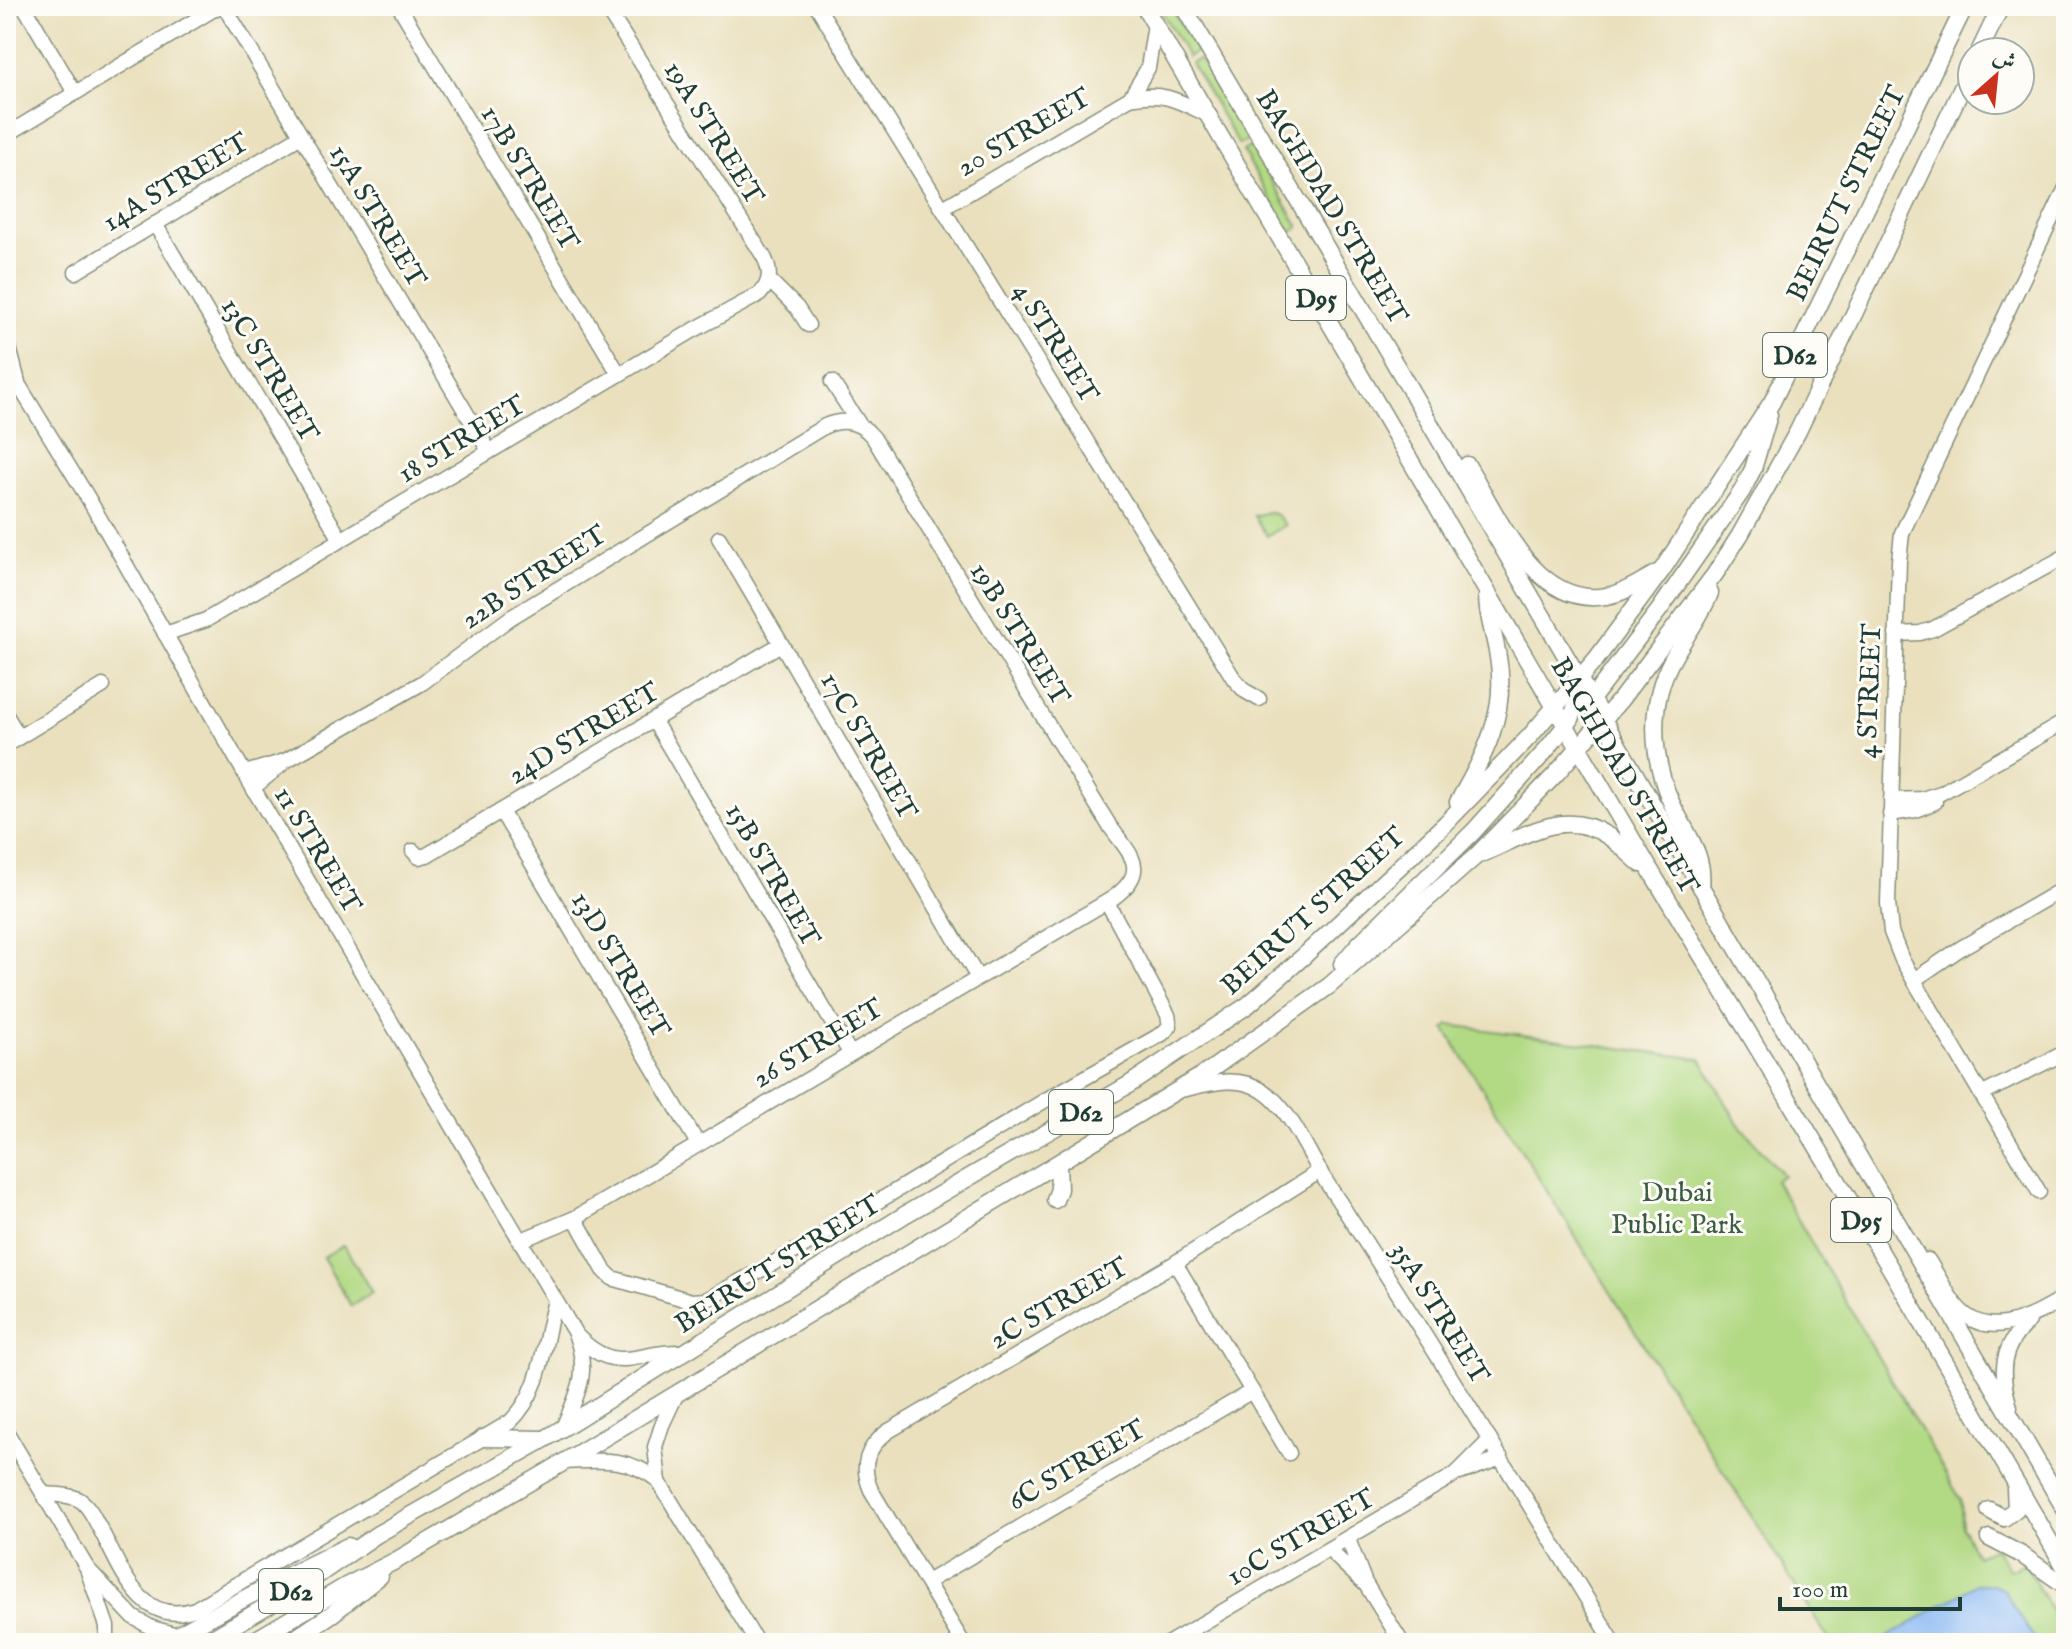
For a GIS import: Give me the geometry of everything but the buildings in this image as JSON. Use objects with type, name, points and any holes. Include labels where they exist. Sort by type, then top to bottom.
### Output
[{"type":"main road","name":"BAGHDAD STREET","points":[[1144,6],[1652,873],[1889,1266],[2066,1569]]},
{"type":"main road","name":"BAGHDAD STREET","points":[[1183,6],[2066,1511]]},
{"type":"main road","name":"BEIRUT STREET","points":[[204,1643],[335,1564],[376,1535],[563,1428],[906,1214],[1130,1084],[1222,1024],[1267,989],[1445,824],[1530,736],[1624,622],[1662,570],[1772,402],[1965,6]]},
{"type":"main road","points":[[1987,36],[2001,6]]},
{"type":"main road","name":"BEIRUT STREET","points":[[250,1643],[563,1462],[1177,1091],[1329,986],[1475,857],[1604,720],[1715,574],[1798,431],[1956,100]]},
{"type":"main road","points":[[1394,362],[1435,412],[1526,561],[1553,586],[1577,596],[1607,596],[1624,591],[1662,570]]},
{"type":"main road","points":[[1579,748],[1581,721],[1591,697],[1660,609],[1742,491],[1762,442],[1772,402]]},
{"type":"main road","points":[[1701,889],[1699,854],[1673,806],[1659,766],[1655,724],[1666,672],[1704,607],[1715,574]]},
{"type":"main road","points":[[1445,824],[1485,753],[1499,711],[1499,666],[1489,623],[1487,590]]},
{"type":"main road","points":[[1329,986],[1358,945],[1474,831],[1566,726],[1577,703],[1579,678]]},
{"type":"main road","points":[[1475,857],[1537,828],[1553,823],[1570,823],[1584,825],[1607,836],[1652,873]]},
{"type":"main road","points":[[1055,1200],[1059,1189],[1058,1164]]},
{"type":"main road","points":[[483,1438],[545,1439]]},
{"type":"main road","points":[[1989,1510],[2004,1518],[2016,1509],[2017,1497],[2012,1478]]},
{"type":"main road","name":"BEIRUT STREET","points":[[169,1639],[198,1615],[376,1535]]},
{"type":"main road","points":[[1989,1538],[2023,1556],[2066,1586]]},
{"type":"main road","name":"BEIRUT STREET","points":[[288,1643],[332,1614],[397,1560]]},
{"type":"street","points":[[24,6],[75,93]]},
{"type":"street","points":[[6,135],[222,6]]},
{"type":"street","name":"15A STREET","points":[[222,6],[489,451]]},
{"type":"street","name":"17B STREET","points":[[399,6],[619,374]]},
{"type":"street","name":"19A STREET","points":[[605,6],[755,244]]},
{"type":"street","name":"4 STREET","points":[[817,6],[1234,679],[1245,691],[1259,699]]},
{"type":"street","name":"20 STREET","points":[[1130,98],[1148,68],[1155,24]]},
{"type":"street","name":"20 STREET","points":[[943,208],[1130,98],[1151,94],[1167,96],[1210,116]]},
{"type":"street","name":"14A STREET","points":[[76,272],[301,136]]},
{"type":"street","name":"4 STREET","points":[[2039,1192],[1911,976],[1896,947],[1888,917],[1900,547],[1907,519],[2066,188]]},
{"type":"street","name":"13C STREET","points":[[155,224],[341,540]]},
{"type":"street","points":[[755,244],[768,264],[769,280],[797,308],[808,325]]},
{"type":"street","points":[[744,302],[754,290],[760,275],[760,259],[755,244]]},
{"type":"street","name":"18 STREET","points":[[165,634],[206,620],[619,374],[760,294],[769,280]]},
{"type":"street","name":"11 STREET","points":[[6,336],[20,387]]},
{"type":"street","name":"11 STREET","points":[[6,371],[20,387],[88,498],[253,788],[576,1335],[583,1358],[582,1381],[563,1428]]},
{"type":"street","points":[[832,382],[880,450]]},
{"type":"street","name":"22B STREET","points":[[253,788],[285,761],[422,683],[510,618],[825,426],[840,421],[859,424]]},
{"type":"street","name":"22B STREET","points":[[810,437],[850,428],[865,434],[880,450]]},
{"type":"street","name":"19B STREET","points":[[880,450],[1121,841]]},
{"type":"street","name":"17C STREET","points":[[719,538],[978,978]]},
{"type":"street","points":[[1896,641],[1948,620],[2066,556]]},
{"type":"street","name":"18 STREET","points":[[174,650],[206,620]]},
{"type":"street","name":"24D STREET","points":[[413,851],[424,857],[781,644]]},
{"type":"street","points":[[6,715],[13,741],[103,686]]},
{"type":"street","name":"15B STREET","points":[[654,721],[850,1053]]},
{"type":"street","points":[[1891,807],[1950,788],[2066,721]]},
{"type":"street","name":"22B STREET","points":[[245,773],[285,761]]},
{"type":"street","name":"13D STREET","points":[[501,811],[698,1144]]},
{"type":"street","name":"26 STREET","points":[[523,1248],[1107,902],[1127,886],[1135,869],[1132,855],[1121,841]]},
{"type":"street","points":[[1911,976],[2066,887]]},
{"type":"street","points":[[575,1218],[604,1270],[612,1278],[691,1301],[706,1300],[801,1248],[1049,1098],[1162,1034],[1170,1026],[1168,1015],[1107,902]]},
{"type":"street","points":[[1984,1099],[2066,1052]]},
{"type":"street","name":"35A STREET","points":[[1177,1091],[1226,1081],[1262,1090],[1281,1107],[1614,1643]]},
{"type":"street","name":"2C STREET","points":[[927,1582],[871,1490],[865,1468],[869,1451],[887,1432],[1276,1200],[1324,1177]]},
{"type":"street","points":[[1894,1218],[1914,1237],[1954,1303],[1969,1317],[1998,1326],[2009,1325],[2039,1313],[2066,1297]]},
{"type":"street","points":[[1175,1263],[1289,1453]]},
{"type":"street","points":[[43,1494],[71,1496],[87,1506],[127,1576],[149,1607],[172,1614],[198,1615],[510,1422],[527,1403],[536,1380],[555,1301]]},
{"type":"street","points":[[2016,1425],[2004,1387],[2004,1358],[2017,1333],[2039,1313]]},
{"type":"street","name":"11 STREET","points":[[576,1335],[598,1353],[621,1360],[681,1352]]},
{"type":"street","name":"6C STREET","points":[[927,1582],[1252,1391]]},
{"type":"street","points":[[659,1482],[655,1447],[677,1393]]},
{"type":"street","points":[[6,1431],[87,1568],[141,1622],[169,1639]]},
{"type":"street","name":"10C STREET","points":[[1456,1474],[1490,1440]]},
{"type":"street","name":"10C STREET","points":[[1169,1643],[1456,1474],[1501,1458]]},
{"type":"street","points":[[563,1462],[627,1462],[640,1467],[659,1482],[757,1643]]},
{"type":"street","points":[[1348,1539],[1365,1583],[1402,1643]]},
{"type":"street","points":[[1329,1550],[1365,1583]]},
{"type":"street","points":[[87,1568],[107,1626],[107,1643]]},
{"type":"street","points":[[117,1601],[127,1576]]},
{"type":"street","points":[[927,1582],[963,1643]]},
{"type":"green space","points":[[1158,6],[1170,6],[1197,52],[1188,57]]},
{"type":"green space","points":[[1200,59],[1248,140],[1239,145],[1191,63]]},
{"type":"green space","points":[[1251,146],[1299,227],[1290,233],[1243,151]]},
{"type":"green space","points":[[1268,512],[1277,515],[1286,525],[1267,536],[1254,516]]},
{"type":"green space","name":"Dubai Public Park","points":[[1449,1025],[1701,1059],[1737,1122],[1783,1175],[1775,1180],[1961,1500],[1962,1527],[1976,1556],[1995,1548],[2009,1570],[2024,1563],[2066,1635],[2066,1643],[1831,1643],[1445,1029]]},
{"type":"green space","points":[[344,1245],[372,1293],[351,1306],[323,1257]]},
{"type":"water","points":[[1976,1584],[1992,1584],[2003,1589],[2037,1643],[1878,1643]]}]
